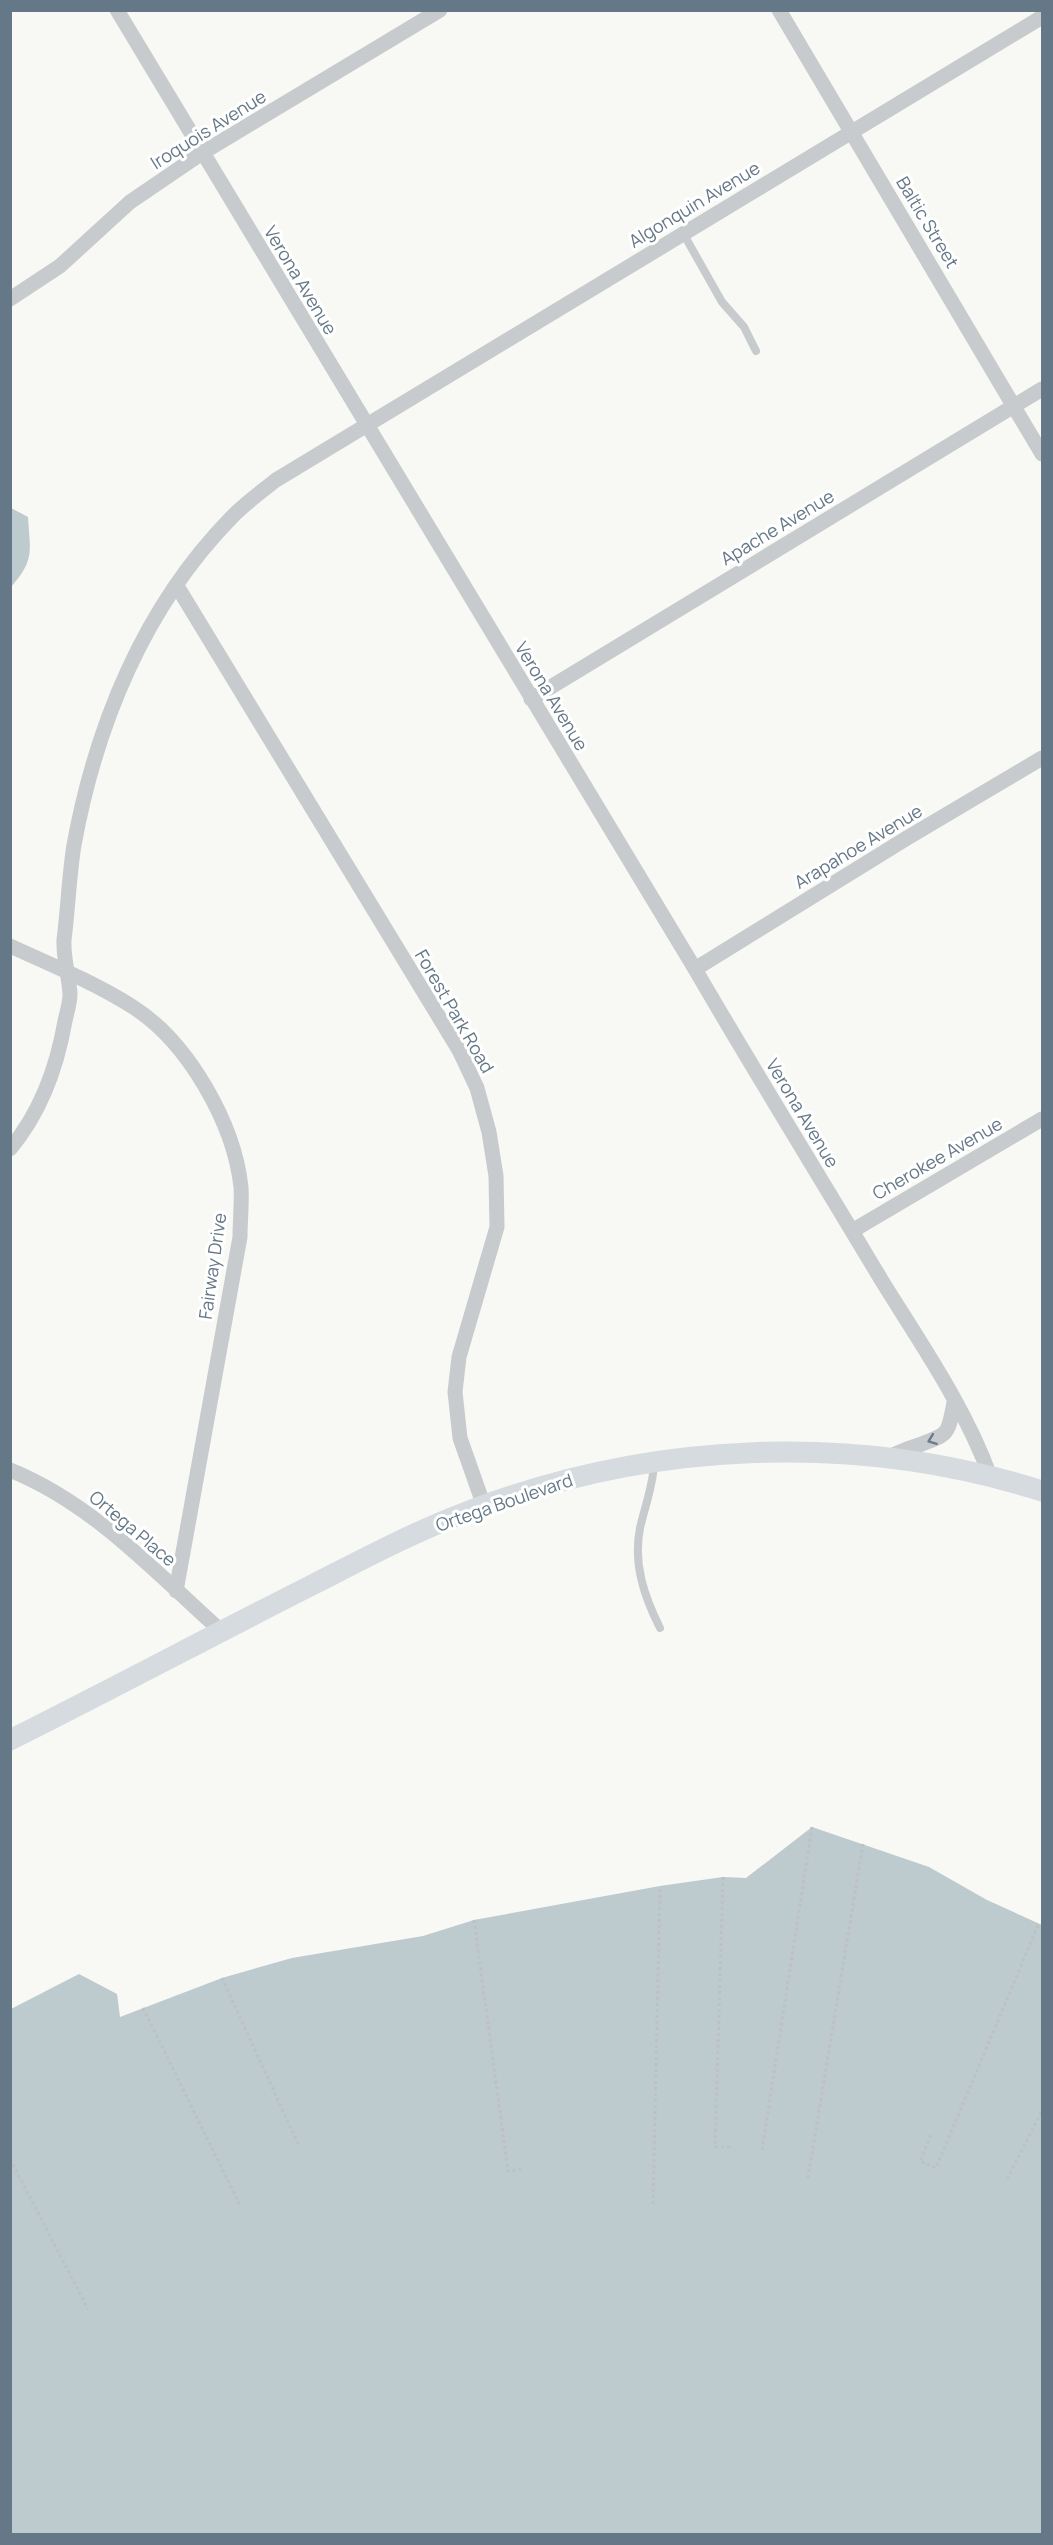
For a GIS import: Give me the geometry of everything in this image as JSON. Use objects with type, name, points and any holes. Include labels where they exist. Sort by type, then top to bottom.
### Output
[{"type":"main road","name":"Ortega Boulevard","points":[[10,1740],[405,1538],[484,1506],[600,1471],[712,1454],[771,1452],[888,1458],[990,1476],[1042,1491]]},
{"type":"street","name":"Verona Avenue","points":[[117,10],[954,1402],[977,1442],[990,1476]]},
{"type":"street","name":"Iroquois Avenue","points":[[10,299],[60,266],[130,202],[202,153],[440,10]]},
{"type":"street","name":"Baltic Street","points":[[779,10],[1042,454]]},
{"type":"street","name":"Algonquin Avenue","points":[[10,1149],[38,1107],[51,1079],[60,1048],[70,996],[63,950],[74,847],[89,773],[110,710],[136,651],[177,586],[232,517],[276,480],[1042,17]]},
{"type":"street","name":"Apache Avenue","points":[[531,699],[1042,389]]},
{"type":"street","name":"Forest Park Road","points":[[177,586],[459,1050],[477,1088],[489,1132],[496,1176],[497,1227],[459,1357],[455,1392],[460,1438],[484,1506]]},
{"type":"street","name":"Arapahoe Avenue","points":[[695,969],[1042,758]]},
{"type":"street","name":"Fairway Drive","points":[[10,946],[135,1008],[164,1034],[193,1066],[214,1100],[231,1145],[241,1187],[240,1237],[176,1591]]},
{"type":"street","name":"Cherokee Avenue","points":[[852,1231],[1042,1119]]},
{"type":"street","points":[[888,1458],[938,1439],[946,1432],[950,1423],[954,1402]]},
{"type":"street","name":"Ortega Place","points":[[10,1470],[37,1481],[84,1510],[114,1534],[221,1631]]},
{"type":"lane","points":[[683,233],[722,302],[744,327],[756,351]]},
{"type":"lane","points":[[654,1462],[653,1482],[640,1530],[638,1566],[646,1599],[660,1628]]},
{"type":"path","points":[[762,2150],[812,1827]]},
{"type":"path","points":[[808,2178],[863,1844]]},
{"type":"path","points":[[723,1877],[715,2147],[730,2147]]},
{"type":"path","points":[[653,2204],[660,1886]]},
{"type":"path","points":[[474,1920],[508,2171],[521,2169]]},
{"type":"path","points":[[931,2135],[920,2162],[936,2168],[1039,1923]]},
{"type":"path","points":[[222,1978],[299,2146]]},
{"type":"path","points":[[143,2008],[240,2205]]},
{"type":"path","points":[[1007,2179],[1042,2111]]},
{"type":"path","points":[[10,2159],[88,2309]]},
{"type":"shaded area","points":[[11,508],[28,517],[30,547],[24,569],[11,587]]},
{"type":"shaded area","points":[[812,1827],[929,1867],[987,1900],[1042,1925],[1042,2534],[11,2534],[11,2009],[79,1974],[117,1994],[120,2017],[222,1978],[292,1958],[423,1936],[474,1920],[660,1886],[723,1877],[746,1878]]}]
